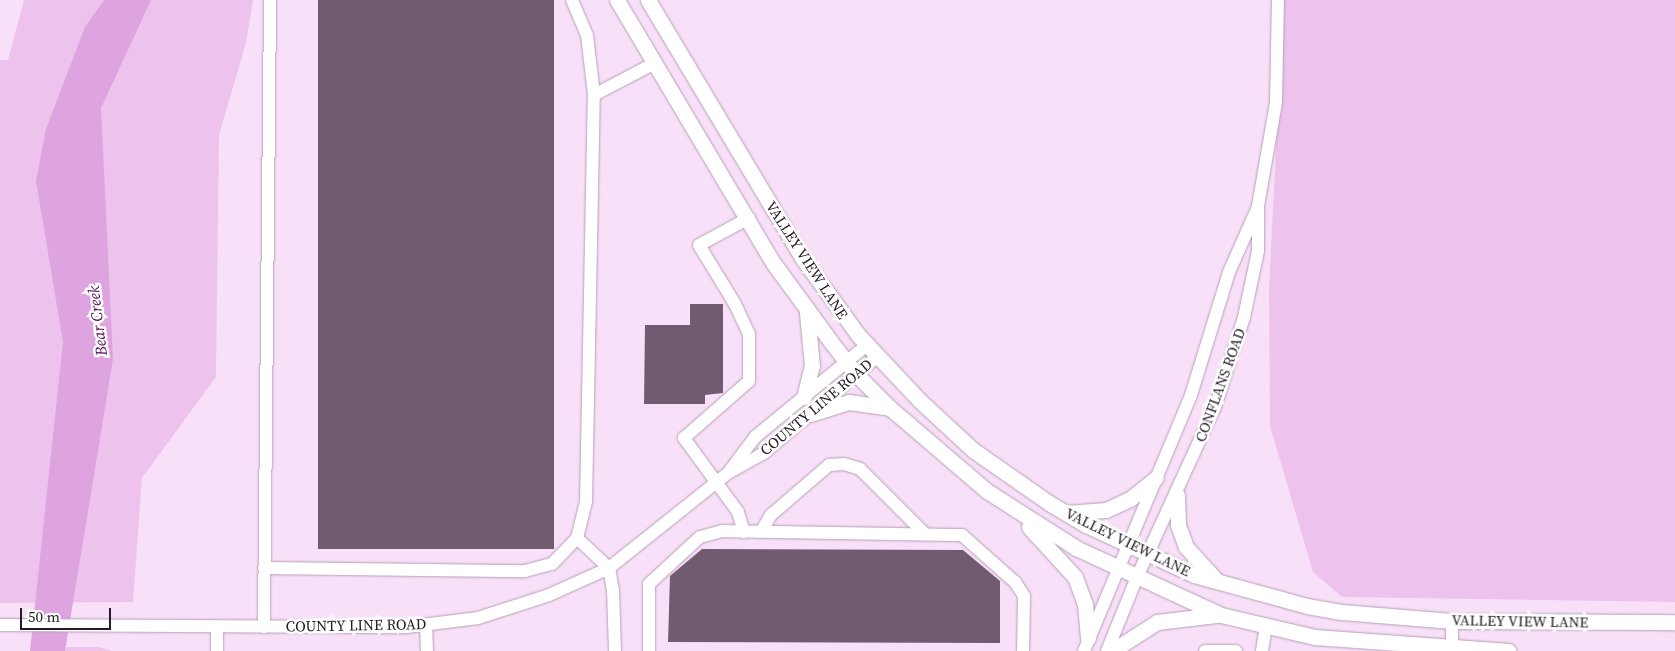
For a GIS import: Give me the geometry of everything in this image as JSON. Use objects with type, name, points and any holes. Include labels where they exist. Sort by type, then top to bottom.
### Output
[{"type":"main road","name":"VALLEY VIEW LANE","points":[[617,0],[749,218],[774,264],[852,368],[890,408],[936,450],[1013,509],[1076,548],[1137,577],[1221,614],[1266,627],[1315,637],[1452,649],[1508,651]]},
{"type":"main road","name":"VALLEY VIEW LANE","points":[[648,0],[808,266],[872,350],[919,400],[973,450],[1066,513],[1127,545],[1218,583],[1342,612],[1452,621],[1675,622]]},
{"type":"main road","points":[[655,63],[676,48]]},
{"type":"main road","points":[[804,398],[812,366],[812,341],[807,309]]},
{"type":"main road","points":[[810,414],[849,402],[890,408]]},
{"type":"main road","points":[[1066,513],[1106,510],[1130,499],[1156,478]]},
{"type":"main road","points":[[1177,495],[1178,525],[1186,547],[1218,583]]},
{"type":"main road","points":[[1013,509],[1075,577],[1085,604],[1086,645]]},
{"type":"main road","points":[[1112,651],[1157,622],[1221,614]]},
{"type":"street","points":[[264,627],[270,0]]},
{"type":"street","points":[[264,568],[525,571],[552,564],[577,538],[586,502],[594,95],[587,35],[572,0]]},
{"type":"street","name":"CONFLANS ROAD","points":[[1107,651],[1137,577],[1177,495],[1215,408],[1244,317],[1258,251],[1258,206],[1276,103],[1278,0]]},
{"type":"street","points":[[594,95],[655,63]]},
{"type":"street","name":"CONFLANS ROAD","points":[[1086,645],[1190,395],[1228,272],[1258,206]]},
{"type":"street","points":[[744,532],[738,512],[684,438],[745,387],[751,370],[749,334],[735,304],[699,245],[749,218]]},
{"type":"street","name":"COUNTY LINE ROAD","points":[[728,473],[764,453],[810,414],[852,368],[872,350]]},
{"type":"street","name":"COUNTY LINE ROAD","points":[[0,625],[264,627],[426,624],[478,618],[549,595],[609,568],[717,483],[728,473],[755,437],[804,398],[852,368]]},
{"type":"street","points":[[761,532],[771,515],[829,465],[844,464],[860,469],[925,534]]},
{"type":"street","points":[[649,651],[649,584],[700,536],[722,531],[962,535],[1015,582],[1024,596],[1023,651]]},
{"type":"street","points":[[577,538],[609,568],[613,590],[616,651]]},
{"type":"street","points":[[1452,621],[1452,649]]},
{"type":"street","points":[[426,624],[428,651]]},
{"type":"street","points":[[217,627],[217,651]]},
{"type":"street","points":[[1262,651],[1266,627]]},
{"type":"street","points":[[1205,651],[1236,651]]},
{"type":"shaded area","points":[[24,0],[253,0],[246,43],[219,135],[216,377],[142,478],[133,602],[0,603],[0,60],[8,60]]},
{"type":"shaded area","points":[[1275,0],[1675,0],[1675,602],[1342,597],[1313,572],[1270,426],[1269,288],[1278,109]]},
{"type":"shaded area","points":[[66,647],[98,647],[112,651],[65,651]]},
{"type":"water","name":"Bear Creek","points":[[104,0],[151,0],[101,108],[113,359],[65,651],[30,651],[63,342],[36,181],[46,129],[85,27]]},
{"type":"building","points":[[318,0],[554,0],[554,549],[318,549]]},
{"type":"building","points":[[690,304],[723,304],[723,393],[705,395],[705,404],[644,404],[645,325],[690,325]]},
{"type":"building","points":[[702,549],[963,550],[1000,581],[1000,643],[668,642],[670,576]]}]
